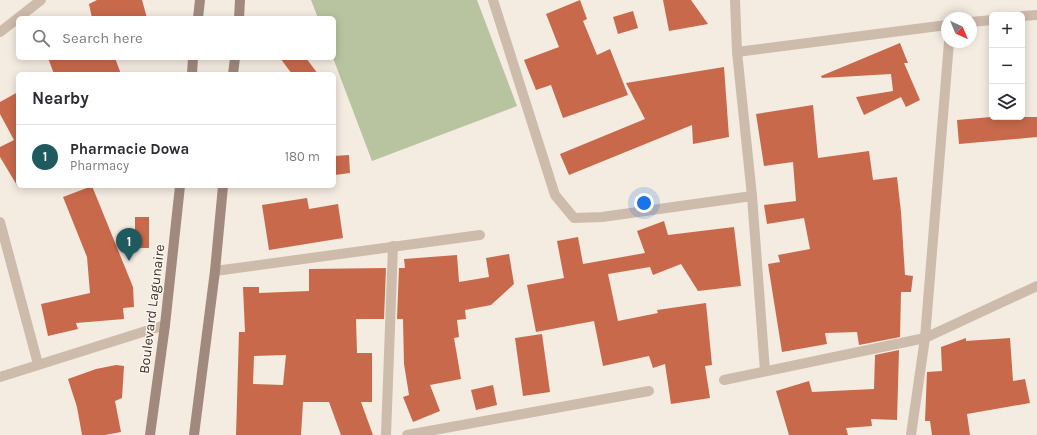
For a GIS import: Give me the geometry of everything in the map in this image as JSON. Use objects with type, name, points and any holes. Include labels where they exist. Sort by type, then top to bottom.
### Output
[{"type":"main road","points":[[198,16],[200,0]]},
{"type":"main road","points":[[239,16],[240,0]]},
{"type":"main road","points":[[192,72],[194,60]]},
{"type":"main road","points":[[233,72],[235,60]]},
{"type":"main road","name":"Boulevard Lagunaire","points":[[150,435],[165,325],[180,188]]},
{"type":"main road","points":[[194,435],[215,271],[223,188]]},
{"type":"street","points":[[20,16],[41,0]]},
{"type":"street","points":[[493,0],[555,195],[574,218],[602,217],[752,196]]},
{"type":"street","points":[[735,0],[737,52],[752,196],[765,371]]},
{"type":"street","points":[[1025,16],[1037,15]]},
{"type":"street","points":[[0,32],[16,20]]},
{"type":"street","points":[[977,21],[989,20]]},
{"type":"street","points":[[737,52],[941,26]]},
{"type":"street","points":[[911,435],[925,338],[949,48]]},
{"type":"street","points":[[0,222],[38,364]]},
{"type":"street","points":[[215,271],[480,235]]},
{"type":"street","points":[[386,435],[394,246]]},
{"type":"street","points":[[724,380],[925,338],[1037,286]]},
{"type":"street","points":[[0,377],[165,325]]},
{"type":"street","points":[[407,435],[649,391]]},
{"type":"green space","points":[[311,0],[477,0],[517,106],[372,161],[334,60],[336,60],[336,16],[317,16]]},
{"type":"building","points":[[97,0],[142,0],[146,16],[92,16],[89,4]]},
{"type":"building","points":[[580,0],[587,19],[583,21],[597,55],[610,49],[628,95],[563,118],[551,85],[536,90],[524,60],[559,47],[546,14]]},
{"type":"building","points":[[663,0],[691,0],[708,24],[669,31]]},
{"type":"building","points":[[633,11],[638,28],[618,34],[613,17]]},
{"type":"building","points":[[900,43],[908,63],[904,63],[920,100],[906,107],[901,97],[864,115],[856,97],[893,91],[891,74],[822,78],[821,76]]},
{"type":"building","points":[[49,60],[116,60],[120,72],[53,72]]},
{"type":"building","points":[[282,60],[308,60],[316,72],[290,72]]},
{"type":"building","points":[[724,67],[729,137],[693,144],[692,125],[569,175],[560,154],[645,119],[626,83]]},
{"type":"building","points":[[16,93],[16,184],[0,157],[0,147],[14,140],[0,114],[0,102]]},
{"type":"building","points":[[813,105],[818,158],[869,151],[873,180],[897,177],[905,275],[913,276],[911,292],[901,292],[900,337],[859,345],[857,332],[825,333],[827,344],[782,352],[768,264],[780,262],[778,255],[810,249],[804,218],[767,224],[764,205],[796,201],[793,162],[764,166],[756,114]]},
{"type":"building","points":[[989,117],[989,120],[1025,120],[1025,117],[1037,117],[1037,137],[959,144],[957,120]]},
{"type":"building","points":[[349,155],[350,173],[336,175],[336,156]]},
{"type":"building","points":[[87,188],[93,188],[133,287],[134,307],[123,308],[124,319],[76,323],[78,329],[48,336],[41,304],[90,293],[87,257],[63,197]]},
{"type":"building","points":[[307,198],[309,209],[338,204],[343,238],[269,250],[262,205]]},
{"type":"building","points":[[135,217],[149,217],[149,248],[135,248]]},
{"type":"building","points":[[664,221],[668,235],[734,227],[741,286],[698,291],[681,264],[653,275],[650,267],[608,274],[618,321],[658,313],[657,310],[706,303],[712,365],[705,366],[710,398],[671,404],[665,364],[653,368],[649,356],[603,366],[594,321],[536,332],[527,285],[564,278],[557,241],[578,237],[583,264],[645,253],[637,231]]},
{"type":"building","points":[[509,254],[514,284],[491,305],[465,310],[466,319],[457,320],[459,337],[454,338],[461,379],[430,385],[440,411],[413,422],[403,397],[409,395],[404,364],[403,319],[397,319],[399,268],[405,268],[404,259],[457,255],[459,282],[489,277],[486,258]]},
{"type":"building","points":[[386,268],[384,319],[356,319],[357,353],[372,353],[372,402],[361,402],[373,435],[341,435],[329,402],[303,402],[301,435],[236,435],[239,332],[245,332],[243,287],[259,287],[259,293],[309,291],[309,269]],"holes":[[[286,355],[283,385],[253,384],[254,356]]]},
{"type":"building","points":[[542,334],[550,392],[523,396],[515,338]]},
{"type":"building","points":[[966,338],[966,341],[1010,338],[1013,381],[1025,379],[1030,403],[967,414],[970,435],[932,435],[930,421],[925,421],[927,372],[942,371],[941,347]]},
{"type":"building","points":[[899,350],[897,420],[871,419],[872,426],[846,428],[848,435],[789,435],[776,391],[809,381],[812,392],[874,389],[875,355]]},
{"type":"building","points":[[116,365],[124,366],[122,398],[115,401],[121,432],[105,435],[82,435],[77,407],[68,379],[96,369]]},
{"type":"building","points":[[493,385],[497,405],[476,410],[471,390]]},
{"type":"place","name":"Pharmacie Dowa","points":[[129,261]]}]
